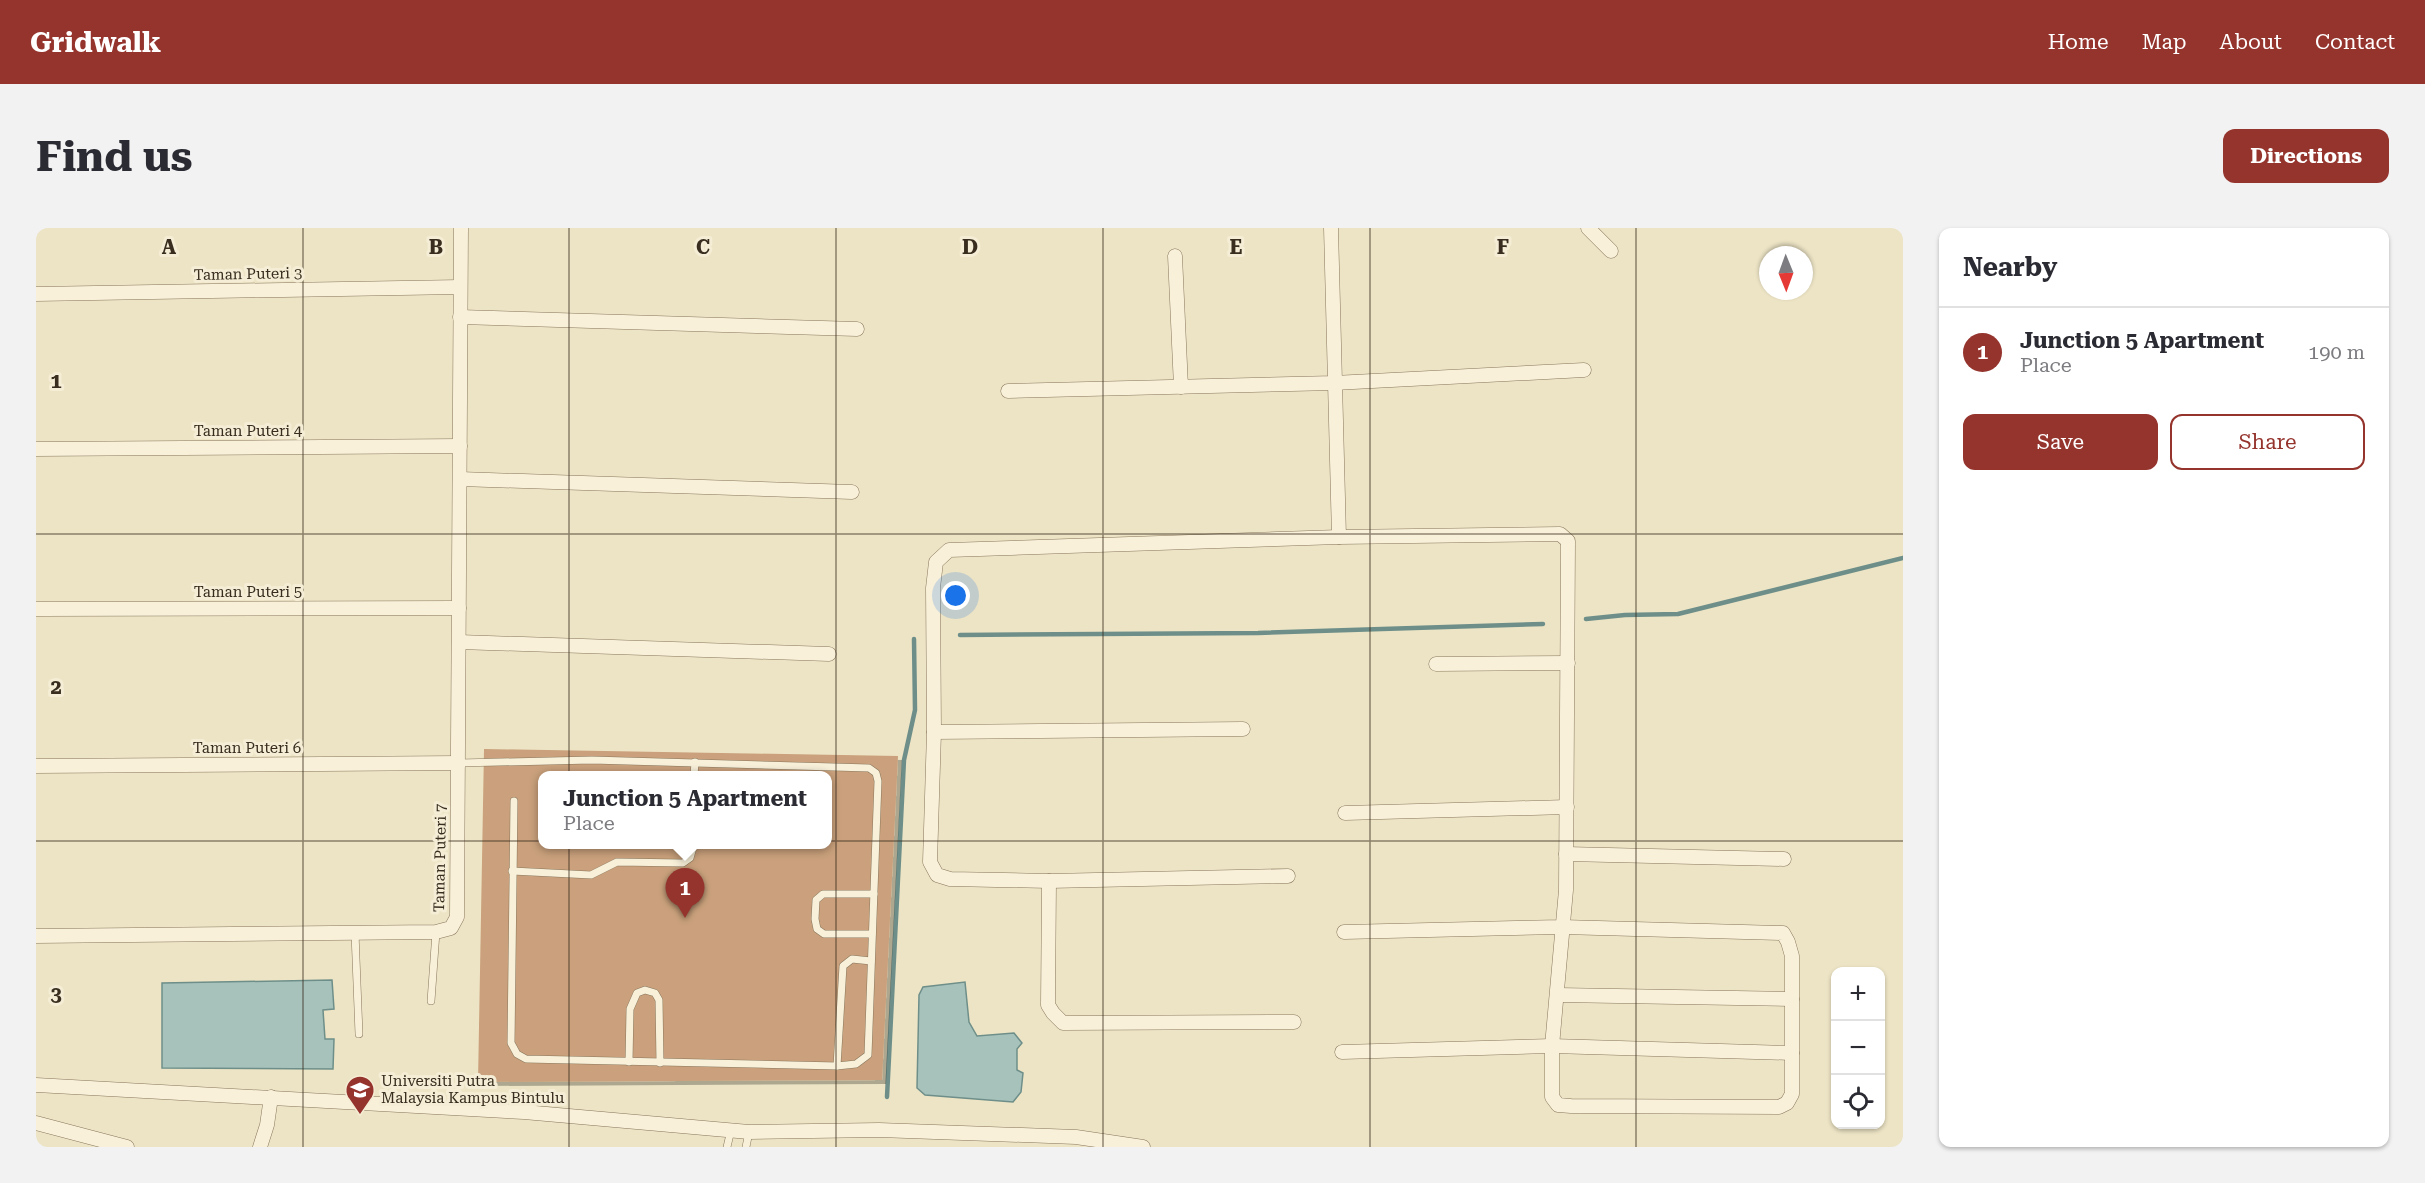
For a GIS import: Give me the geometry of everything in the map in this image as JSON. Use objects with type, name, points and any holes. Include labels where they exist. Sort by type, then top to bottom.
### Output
[{"type":"street","name":"Taman Puteri 7","points":[[36,936],[436,932],[451,928],[457,917],[461,228]]},
{"type":"street","points":[[1331,228],[1339,537]]},
{"type":"street","points":[[1588,228],[1611,251]]},
{"type":"street","points":[[1175,256],[1180,387]]},
{"type":"street","name":"Taman Puteri 3","points":[[36,294],[460,287]]},
{"type":"street","points":[[460,317],[856,329]]},
{"type":"street","points":[[1008,391],[1334,382],[1584,370]]},
{"type":"street","name":"Taman Puteri 4","points":[[36,449],[460,446]]},
{"type":"street","points":[[460,479],[852,492]]},
{"type":"street","points":[[1288,876],[1049,881],[950,879],[937,874],[930,862],[934,732],[933,588],[936,562],[949,550],[1339,537],[1560,534],[1568,541],[1567,807],[1566,854],[1562,927],[1558,994],[1552,1046],[1552,1096],[1558,1105],[1571,1106],[1779,1107],[1787,1103],[1792,1094],[1792,956],[1783,933],[1562,927],[1344,932]]},
{"type":"street","name":"Taman Puteri 5","points":[[36,609],[459,608]]},
{"type":"street","points":[[459,642],[829,654]]},
{"type":"street","points":[[1436,664],[1568,663]]},
{"type":"street","points":[[934,732],[1243,729]]},
{"type":"street","name":"Taman Puteri 6","points":[[36,766],[459,764]]},
{"type":"street","points":[[1345,813],[1567,807]]},
{"type":"street","points":[[1566,854],[1784,859]]},
{"type":"street","points":[[1049,881],[1048,1005],[1063,1023],[1293,1022]]},
{"type":"street","points":[[1558,994],[1792,999]]},
{"type":"street","points":[[1342,1052],[1552,1046],[1792,1053]]},
{"type":"street","points":[[36,1085],[524,1112],[749,1132],[879,1130],[1076,1137],[1143,1147]]},
{"type":"street","points":[[260,1147],[267,1125],[271,1097]]},
{"type":"street","points":[[36,1123],[127,1147]]},
{"type":"lane","points":[[459,764],[592,760],[869,768],[876,772],[878,781],[868,1055],[856,1064],[837,1066],[526,1059],[518,1054],[511,1043],[514,801]]},
{"type":"lane","points":[[694,771],[695,762]]},
{"type":"lane","points":[[512,871],[591,875],[617,862],[683,863],[690,858],[692,849]]},
{"type":"lane","points":[[872,934],[825,934],[817,929],[815,909],[816,900],[823,894],[874,894]]},
{"type":"lane","points":[[431,1001],[436,932]]},
{"type":"lane","points":[[355,933],[358,1035]]},
{"type":"lane","points":[[837,1066],[843,966],[852,959],[871,960]]},
{"type":"lane","points":[[629,1062],[630,1009],[637,993],[645,990],[655,993],[659,1000],[660,1063]]},
{"type":"lane","points":[[727,1147],[731,1130]]},
{"type":"lane","points":[[746,1147],[749,1132]]},
{"type":"water","points":[[332,980],[334,1009],[323,1010],[325,1039],[334,1039],[333,1069],[162,1068],[162,983]]},
{"type":"water","points":[[965,982],[969,1022],[977,1036],[1014,1033],[1022,1043],[1017,1049],[1017,1070],[1023,1073],[1021,1092],[1013,1102],[925,1095],[917,1088],[919,995],[923,987]]},
{"type":"building","points":[[484,749],[898,756],[882,1080],[478,1082]]},
{"type":"waterway","points":[[1586,619],[1625,615],[1678,614],[1903,558]]},
{"type":"waterway","points":[[960,635],[1258,633],[1543,624]]},
{"type":"waterway","points":[[887,1097],[904,760],[915,710],[914,639]]},
{"type":"place","name":"Junction 5 Apartment","points":[[685,918]]},
{"type":"place","name":"Universiti Putra Malaysia Kampus Bintulu","points":[[360,1116]]}]
